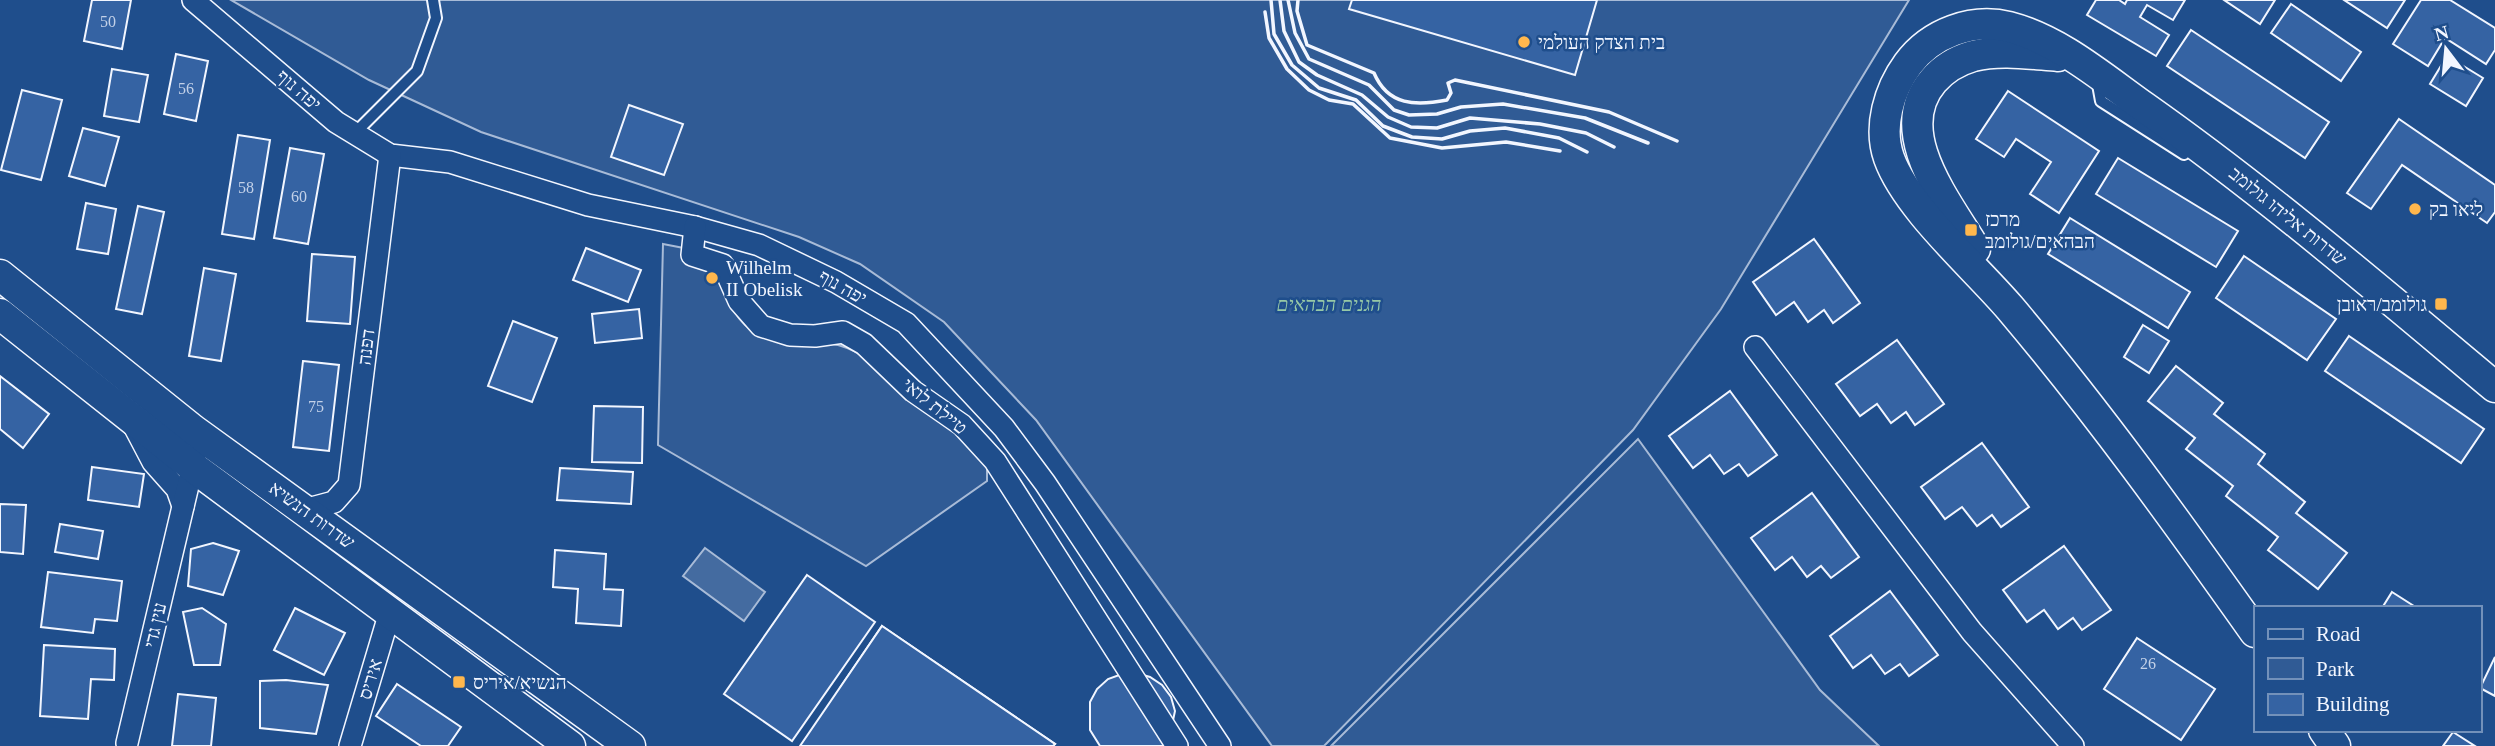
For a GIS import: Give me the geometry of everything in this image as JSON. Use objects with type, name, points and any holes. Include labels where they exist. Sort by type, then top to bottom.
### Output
[{"type":"street","name":"יפה נוף","points":[[193,0],[336,122],[390,155],[450,162],[588,205],[695,227],[759,244],[836,282],[906,323],[1004,428],[1037,472],[1220,746]]},
{"type":"street","points":[[2084,65],[2007,53],[1973,56],[1944,68],[1922,94],[1917,116],[1917,137],[1933,178],[2010,309],[2165,505],[2254,631]]},
{"type":"street","name":"שדרות אליהו גולומב","points":[[2084,65],[2236,172],[2495,387]]},
{"type":"street","name":"דפנה","points":[[304,510],[334,502],[349,485],[390,155]]},
{"type":"street","name":"טיילת לואי","points":[[695,227],[692,255],[723,265],[739,301],[761,326],[790,335],[815,336],[843,332],[864,344],[913,391],[962,425],[995,461],[1177,746]]},
{"type":"street","name":"שדרות הנשיא","points":[[0,275],[192,430],[630,746]]},
{"type":"street","name":"שדרות הנשיא","points":[[0,314],[193,467],[570,746]]},
{"type":"street","points":[[1755,347],[1972,632],[2073,746]]},
{"type":"street","points":[[130,418],[153,462],[177,489],[183,506]]},
{"type":"street","name":"עין גדי","points":[[127,743],[193,467],[196,446],[192,430]]},
{"type":"street","name":"איריס","points":[[350,746],[390,612]]},
{"type":"lane","points":[[355,133],[417,71],[436,18],[433,0]]},
{"type":"lane","points":[[2084,65],[2101,101],[2192,158]]},
{"type":"lane","points":[[2203,165],[2236,172]]},
{"type":"green space","name":"הגנים הבהאים","points":[[231,0],[1909,0],[1721,309],[1633,430],[1324,746],[1272,746],[1036,420],[944,322],[860,264],[799,237],[481,132],[369,80]]},
{"type":"green space","points":[[663,244],[699,251],[716,274],[736,314],[745,325],[757,332],[770,337],[830,343],[859,354],[963,437],[987,467],[987,481],[866,566],[658,445]]},
{"type":"green space","points":[[1638,439],[1820,690],[1879,746],[1331,746]]},
{"type":"shaded area","points":[[705,548],[765,592],[744,621],[683,576]]},
{"type":"building","points":[[92,0],[131,0],[122,49],[84,41]]},
{"type":"building","name":"בית הצדק העולמי","points":[[1352,0],[1597,0],[1575,75],[1349,9]]},
{"type":"building","points":[[2096,0],[2119,0],[2125,4],[2127,0],[2185,0],[2173,20],[2147,5],[2140,17],[2169,35],[2156,56],[2087,15]]},
{"type":"building","points":[[2224,0],[2275,0],[2260,24]]},
{"type":"building","points":[[2344,0],[2405,0],[2387,28]]},
{"type":"building","points":[[2421,0],[2450,0],[2495,28],[2495,50],[2486,64],[2445,38],[2428,66],[2393,44]]},
{"type":"building","points":[[2291,4],[2361,52],[2341,81],[2271,33]]},
{"type":"building","points":[[2191,30],[2329,122],[2305,158],[2167,66]]},
{"type":"building","points":[[176,54],[208,61],[196,121],[164,114]]},
{"type":"building","points":[[2447,56],[2483,78],[2466,106],[2430,84]]},
{"type":"building","points":[[112,69],[148,75],[139,122],[104,116]]},
{"type":"building","points":[[22,90],[62,100],[41,180],[1,170]]},
{"type":"building","points":[[2008,91],[2099,151],[2059,213],[2030,194],[2051,162],[2016,139],[2004,157],[1976,139]]},
{"type":"building","points":[[629,105],[683,124],[664,175],[611,157]]},
{"type":"building","points":[[2399,119],[2495,185],[2495,212],[2487,223],[2402,165],[2371,209],[2347,193]]},
{"type":"building","points":[[83,128],[119,137],[105,186],[69,176]]},
{"type":"building","points":[[238,135],[270,140],[254,239],[222,234]]},
{"type":"building","points":[[290,148],[324,154],[308,244],[274,238]]},
{"type":"building","points":[[2118,158],[2238,231],[2216,267],[2096,194]]},
{"type":"building","points":[[86,203],[116,209],[108,254],[77,249]]},
{"type":"building","points":[[138,206],[164,212],[142,314],[116,309]]},
{"type":"building","points":[[2070,218],[2190,292],[2168,328],[2048,254]]},
{"type":"building","points":[[1814,239],[1860,303],[1833,323],[1824,310],[1808,322],[1794,302],[1776,315],[1753,282]]},
{"type":"building","points":[[586,248],[641,270],[628,302],[573,280]]},
{"type":"building","points":[[312,254],[355,257],[350,324],[307,321]]},
{"type":"building","points":[[2244,256],[2336,319],[2307,360],[2216,298]]},
{"type":"building","points":[[204,268],[236,274],[221,361],[189,356]]},
{"type":"building","points":[[639,309],[642,338],[595,343],[592,314]]},
{"type":"building","points":[[513,321],[557,338],[532,402],[488,386]]},
{"type":"building","points":[[2143,325],[2169,341],[2149,373],[2124,357]]},
{"type":"building","points":[[2349,336],[2484,429],[2461,463],[2325,371]]},
{"type":"building","points":[[1897,340],[1944,404],[1915,425],[1906,412],[1891,423],[1877,404],[1860,416],[1836,384]]},
{"type":"building","points":[[303,361],[339,365],[329,451],[293,447]]},
{"type":"building","points":[[2176,366],[2223,403],[2214,414],[2265,454],[2258,464],[2305,502],[2296,513],[2347,553],[2318,589],[2268,550],[2278,537],[2226,496],[2233,486],[2186,449],[2195,438],[2148,401]]},
{"type":"building","points":[[0,376],[49,414],[23,448],[0,429]]},
{"type":"building","points":[[1730,391],[1777,455],[1748,476],[1739,464],[1724,474],[1710,455],[1693,468],[1669,436]]},
{"type":"building","points":[[594,406],[643,407],[642,463],[592,462]]},
{"type":"building","points":[[1982,443],[2029,507],[2001,527],[1992,515],[1977,526],[1962,507],[1945,519],[1921,487]]},
{"type":"building","points":[[92,467],[144,474],[139,507],[88,500]]},
{"type":"building","points":[[560,468],[633,472],[631,504],[557,500]]},
{"type":"building","points":[[1812,493],[1859,557],[1831,578],[1821,566],[1807,577],[1792,557],[1775,570],[1751,538]]},
{"type":"building","points":[[0,504],[26,505],[23,554],[0,552]]},
{"type":"building","points":[[60,524],[103,531],[98,559],[55,552]]},
{"type":"building","points":[[213,543],[239,551],[223,595],[188,586],[191,549]]},
{"type":"building","points":[[2064,546],[2111,610],[2082,630],[2073,618],[2058,629],[2044,610],[2027,622],[2003,590]]},
{"type":"building","points":[[555,550],[606,554],[604,589],[623,590],[621,626],[576,623],[578,589],[553,587]]},
{"type":"building","points":[[48,572],[122,581],[117,621],[95,619],[93,633],[41,627]]},
{"type":"building","points":[[807,575],[875,622],[792,741],[724,694]]},
{"type":"building","points":[[1890,591],[1938,655],[1909,676],[1900,664],[1885,674],[1871,655],[1853,668],[1830,636]]},
{"type":"building","points":[[2392,592],[2414,606],[2383,606]]},
{"type":"building","points":[[202,608],[226,624],[220,665],[194,665],[183,612]]},
{"type":"building","points":[[295,608],[345,633],[324,675],[274,650]]},
{"type":"building","points":[[882,626],[1055,744],[922,746],[840,688]]},
{"type":"building","points":[[882,626],[1055,744],[800,746]]},
{"type":"building","points":[[2137,638],[2215,689],[2181,740],[2104,689]]},
{"type":"building","points":[[44,645],[115,649],[114,680],[91,679],[88,719],[40,716]]},
{"type":"building","points":[[2495,657],[2495,696],[2481,689]]},
{"type":"building","points":[[1136,673],[1150,677],[1162,685],[1171,697],[1175,711],[1169,739],[1163,746],[1100,746],[1090,730],[1090,702],[1097,689],[1108,679]]},
{"type":"building","points":[[286,680],[328,685],[316,734],[260,728],[260,681]]},
{"type":"building","points":[[397,684],[461,727],[448,746],[421,746],[376,716]]},
{"type":"building","points":[[178,694],[216,698],[211,746],[172,746]]},
{"type":"building","points":[[2453,732],[2475,746],[2443,746]]},
{"type":"wall","points":[[1271,0],[1274,34],[1292,65],[1319,88],[1356,100],[1383,126],[1412,137],[1442,139],[1470,131],[1505,128],[1559,138],[1587,152]]},
{"type":"wall","points":[[1280,0],[1284,31],[1299,62],[1317,75],[1362,95],[1388,117],[1411,127],[1437,128],[1470,118],[1540,124],[1586,133],[1614,147]]},
{"type":"wall","points":[[1288,0],[1295,33],[1309,59],[1369,85],[1394,110],[1409,115],[1437,114],[1461,107],[1503,104],[1585,118],[1648,143]]},
{"type":"wall","points":[[1298,0],[1297,11],[1307,45],[1374,73],[1380,84],[1395,98],[1414,103],[1447,100],[1451,93],[1448,83],[1455,80],[1609,112],[1677,141]]},
{"type":"wall","points":[[1265,12],[1269,38],[1287,69],[1309,90],[1329,100],[1353,104],[1390,138],[1442,148],[1506,142],[1560,151]]},
{"type":"place","name":"בית הצדק העולמי","points":[[1524,42]]},
{"type":"place","name":"ליאו בק","points":[[2415,209]]},
{"type":"place","name":"מרכז הבהאים/גולומב","points":[[1971,230]]},
{"type":"place","name":"Wilhelm II Obelisk","points":[[712,278]]},
{"type":"place","name":"גולומב/ראובן","points":[[2441,304]]},
{"type":"place","name":"הנשיא/איריס","points":[[459,682]]}]
